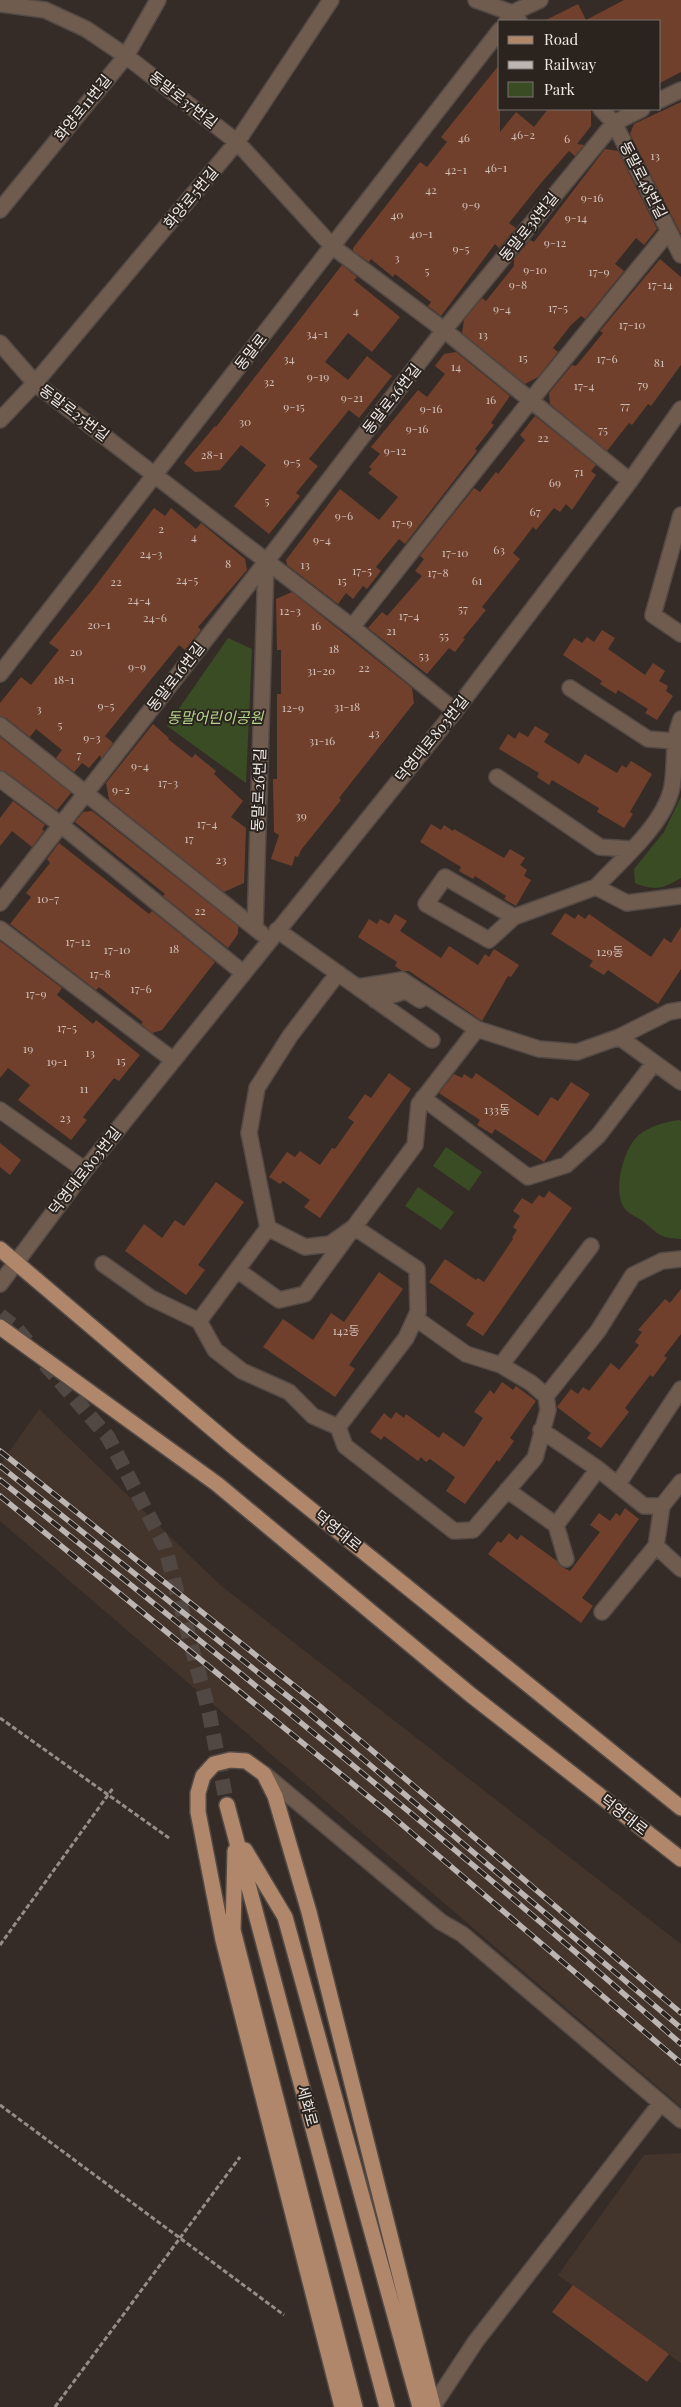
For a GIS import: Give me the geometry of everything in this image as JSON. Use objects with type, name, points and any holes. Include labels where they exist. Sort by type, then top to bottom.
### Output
[{"type":"main road","name":"덕영대로","points":[[0,1249],[236,1449],[681,1808]]},
{"type":"main road","name":"덕영대로","points":[[0,1327],[217,1484],[471,1695],[681,1859]]},
{"type":"main road","points":[[342,2407],[224,1940],[198,1812],[198,1793],[203,1776],[214,1764],[230,1760],[246,1761],[264,1774],[275,1796],[309,1912],[429,2406]]},
{"type":"main road","name":"세화로","points":[[227,1805],[387,2407]]},
{"type":"main road","points":[[235,1835],[285,1917],[429,2406]]},
{"type":"main road","points":[[235,1835],[233,1930],[354,2407]]},
{"type":"street","name":"화양로11번길","points":[[0,210],[126,56],[158,0]]},
{"type":"street","name":"화양로5번길","points":[[0,420],[35,383],[237,142],[331,0]]},
{"type":"street","points":[[476,0],[513,14],[540,0]]},
{"type":"street","name":"동말로37번길","points":[[0,4],[45,10],[86,29],[126,56],[237,142],[333,247]]},
{"type":"street","name":"동말로","points":[[0,674],[498,33]]},
{"type":"street","points":[[661,100],[681,90]]},
{"type":"street","name":"동말로48번길","points":[[602,110],[614,123],[681,255]]},
{"type":"street","points":[[614,123],[640,110]]},
{"type":"street","name":"동말로38번길","points":[[444,330],[614,123]]},
{"type":"street","points":[[352,627],[531,400],[669,231]]},
{"type":"street","points":[[333,247],[444,330],[630,482]]},
{"type":"street","name":"동말로26번길","points":[[255,928],[266,562],[444,330]]},
{"type":"street","name":"동말로25번길","points":[[0,343],[35,383],[156,475]]},
{"type":"street","name":"덕영대로803번길","points":[[0,1284],[85,1170],[172,1060],[455,710],[630,482],[681,409]]},
{"type":"street","points":[[156,475],[352,627],[455,710]]},
{"type":"street","points":[[681,515],[653,615],[681,634]]},
{"type":"street","name":"동말로16번길","points":[[0,903],[266,562]]},
{"type":"street","points":[[570,688],[648,739],[674,741]]},
{"type":"street","points":[[514,917],[445,878],[426,904],[489,940],[514,917],[596,887],[655,823],[671,791],[674,741],[681,719]]},
{"type":"street","points":[[0,725],[86,791],[255,928],[273,934],[338,973],[432,1040]]},
{"type":"street","points":[[497,777],[600,847],[631,849]]},
{"type":"street","points":[[0,779],[61,825],[242,972]]},
{"type":"street","points":[[596,887],[627,903],[681,896]]},
{"type":"street","points":[[0,929],[172,1060]]},
{"type":"street","points":[[199,1321],[268,1228],[249,1133],[257,1088],[290,1036],[338,973]]},
{"type":"street","points":[[358,987],[402,980],[477,1029],[539,1049],[577,1052],[619,1037],[668,1012],[681,1010]]},
{"type":"street","points":[[376,1000],[406,991],[447,1019]]},
{"type":"street","points":[[237,1270],[278,1300],[305,1294],[414,1145],[419,1104],[422,1098],[477,1029]]},
{"type":"street","points":[[619,1037],[681,1082]]},
{"type":"street","points":[[422,1098],[528,1177],[566,1165],[591,1142],[654,1063]]},
{"type":"street","points":[[0,1110],[85,1170]]},
{"type":"street","points":[[268,1228],[306,1247],[330,1244],[354,1227]]},
{"type":"street","points":[[338,1426],[406,1338],[418,1312],[417,1269],[354,1227]]},
{"type":"street","points":[[501,1365],[591,1246]]},
{"type":"street","points":[[546,1396],[598,1331],[633,1275],[662,1261],[681,1259]]},
{"type":"street","points":[[103,1264],[151,1298],[199,1321],[215,1350],[242,1371],[288,1392],[313,1416],[338,1426],[345,1446],[454,1531],[473,1530],[535,1458],[541,1430],[548,1410],[546,1396],[531,1383],[501,1365],[466,1354],[415,1318]]},
{"type":"street","points":[[618,1484],[681,1388]]},
{"type":"street","points":[[541,1430],[598,1469],[644,1506],[662,1506]]},
{"type":"street","points":[[556,1525],[598,1469]]},
{"type":"street","points":[[602,1612],[656,1546],[662,1506],[681,1482]]},
{"type":"street","points":[[507,1490],[556,1525],[566,1559]]},
{"type":"street","points":[[656,1546],[681,1569]]},
{"type":"street","points":[[264,1774],[441,1922],[462,1934],[681,2120]]},
{"type":"street","points":[[429,2406],[476,2341],[661,2103]]},
{"type":"path","points":[[0,1718],[169,1838]]},
{"type":"path","points":[[0,1945],[113,1788]]},
{"type":"path","points":[[0,2105],[284,2315]]},
{"type":"path","points":[[55,2407],[240,2157]]},
{"type":"shaded area","points":[[39,1409],[219,1584],[681,1944],[681,2107],[0,1521],[0,1465]]},
{"type":"shaded area","points":[[681,2153],[681,2363],[558,2275],[644,2155]]},
{"type":"green space","name":"동말어린이공원","points":[[228,638],[252,649],[246,783],[167,726]]},
{"type":"green space","points":[[681,797],[681,878],[669,885],[658,888],[635,883],[634,869],[664,832]]},
{"type":"green space","points":[[681,1121],[681,1239],[660,1235],[627,1211],[620,1199],[619,1189],[625,1158],[639,1135],[663,1123]]},
{"type":"green space","points":[[446,1147],[482,1172],[469,1191],[433,1166]]},
{"type":"green space","points":[[418,1187],[454,1212],[441,1230],[405,1206]]},
{"type":"building","points":[[624,0],[681,0],[681,72],[661,82],[661,20],[586,20]]},
{"type":"building","points":[[578,4],[586,20],[546,20]]},
{"type":"building","points":[[498,66],[500,132],[516,112],[534,127],[547,110],[591,110],[591,126],[577,144],[584,145],[575,156],[569,151],[541,183],[509,223],[516,228],[499,248],[495,244],[441,316],[428,306],[431,302],[395,274],[393,277],[371,259],[369,262],[353,251],[353,248],[420,162],[427,167],[447,142],[441,137]]},
{"type":"building","points":[[681,102],[681,234],[630,134],[634,124]]},
{"type":"building","points":[[605,149],[618,151],[657,229],[644,245],[636,238],[615,264],[624,271],[585,319],[581,316],[571,325],[553,348],[558,352],[538,377],[525,384],[462,333],[464,320],[482,298],[486,301],[514,266],[514,259],[530,240],[534,242]]},
{"type":"building","points":[[660,259],[681,277],[681,365],[651,406],[648,404],[632,425],[629,423],[607,451],[550,404],[549,393],[572,365],[576,366],[603,333],[600,331]]},
{"type":"building","points":[[342,265],[357,277],[354,280],[400,317],[372,352],[348,333],[325,362],[348,380],[367,356],[392,376],[359,418],[349,410],[309,459],[318,466],[296,493],[300,496],[269,534],[234,506],[266,465],[241,445],[220,470],[195,472],[184,463],[216,427]]},
{"type":"building","points":[[456,352],[510,396],[491,423],[494,425],[475,449],[477,451],[405,544],[399,539],[376,567],[381,571],[367,589],[363,586],[353,599],[346,593],[338,604],[287,565],[286,560],[340,489],[379,520],[398,497],[368,473],[372,469],[369,467],[380,454],[371,447],[418,390],[427,397],[445,374],[435,366],[444,354]]},
{"type":"building","points":[[535,416],[596,465],[591,471],[596,475],[572,510],[566,504],[560,512],[554,508],[536,530],[533,527],[513,553],[520,559],[482,607],[486,610],[463,638],[465,639],[455,652],[449,648],[427,674],[368,628],[382,612],[387,616],[422,576],[415,571],[424,559],[420,556],[474,488],[480,492],[496,472],[498,474],[525,440],[520,435]]},
{"type":"building","points":[[154,508],[165,516],[171,508],[196,529],[201,523],[245,559],[247,570],[198,627],[201,630],[185,650],[179,645],[105,736],[113,743],[101,759],[100,755],[89,768],[82,763],[74,772],[56,758],[62,750],[36,729],[30,737],[6,718],[0,716],[0,703],[21,677],[31,685],[59,650],[49,643],[94,588]]},
{"type":"building","points":[[292,592],[412,688],[414,703],[339,798],[341,800],[301,850],[298,857],[295,856],[292,866],[271,859],[279,835],[274,832],[273,779],[277,779],[277,694],[281,694],[281,650],[277,650],[276,599]]},
{"type":"building","points":[[602,630],[615,638],[608,649],[645,675],[653,663],[665,671],[659,681],[668,686],[666,691],[673,696],[657,720],[645,713],[648,709],[618,690],[616,694],[600,684],[602,681],[563,655],[574,638],[582,643],[587,637],[594,642]]},
{"type":"building","points":[[153,724],[192,758],[195,754],[216,771],[214,774],[243,801],[231,817],[246,828],[244,883],[224,892],[109,800],[106,783]]},
{"type":"building","points":[[535,726],[549,734],[544,742],[579,764],[585,754],[617,773],[622,765],[626,768],[631,761],[652,774],[630,812],[633,814],[624,828],[597,812],[599,808],[552,780],[549,785],[537,777],[539,773],[499,749],[508,734],[515,739],[519,732],[528,737]]},
{"type":"building","points":[[0,737],[71,793],[57,810],[6,772],[0,770]]},
{"type":"building","points":[[13,801],[45,825],[42,829],[44,831],[32,847],[12,831],[0,846],[0,818]]},
{"type":"building","points":[[92,811],[238,926],[238,934],[228,948],[163,896],[165,894],[75,822],[83,812]]},
{"type":"building","points":[[431,824],[441,830],[444,825],[453,831],[454,829],[504,858],[510,849],[525,858],[520,865],[527,870],[524,876],[531,880],[516,906],[504,899],[506,896],[475,876],[473,879],[459,871],[461,867],[420,842]]},
{"type":"building","points":[[59,843],[149,914],[152,911],[215,962],[162,1030],[152,1033],[141,1024],[143,1022],[99,987],[96,990],[10,924],[31,897],[26,893],[50,863],[47,859]]},
{"type":"building","points":[[565,913],[575,919],[578,914],[585,919],[589,914],[651,957],[664,938],[671,943],[681,927],[681,969],[658,1004],[608,970],[604,975],[589,966],[593,961],[551,934]]},
{"type":"building","points":[[395,914],[407,921],[400,931],[441,958],[449,946],[478,965],[485,954],[489,957],[494,949],[519,965],[511,977],[508,976],[482,1021],[409,971],[402,971],[395,966],[397,962],[358,937],[369,919],[377,924],[380,919],[389,924]]},
{"type":"building","points":[[0,941],[62,988],[57,995],[93,1024],[96,1020],[140,1055],[119,1081],[114,1078],[83,1117],[87,1120],[71,1140],[18,1100],[30,1085],[8,1068],[0,1078]]},
{"type":"building","points":[[389,1073],[411,1089],[320,1218],[304,1207],[310,1200],[283,1181],[280,1184],[269,1177],[287,1152],[295,1157],[300,1151],[320,1165],[332,1148],[335,1149],[354,1122],[348,1118],[365,1094],[371,1098]]},
{"type":"building","points":[[476,1073],[538,1116],[551,1097],[558,1101],[571,1082],[590,1094],[544,1162],[495,1129],[492,1134],[477,1125],[480,1120],[439,1093],[454,1074],[462,1078],[464,1074],[472,1079]]},
{"type":"building","points":[[0,1143],[21,1160],[10,1175],[0,1167]]},
{"type":"building","points":[[216,1182],[244,1202],[198,1265],[205,1270],[186,1295],[125,1251],[144,1224],[162,1238],[175,1220],[184,1226]]},
{"type":"building","points":[[549,1191],[572,1208],[483,1336],[466,1325],[474,1313],[429,1282],[445,1259],[476,1280],[478,1278],[484,1282],[513,1239],[517,1230],[513,1227],[520,1216],[513,1211],[522,1198],[532,1204],[539,1195],[544,1198]]},
{"type":"building","points":[[379,1272],[403,1289],[349,1365],[355,1369],[335,1397],[263,1347],[283,1319],[313,1340],[331,1313],[344,1322]]},
{"type":"building","points":[[681,1289],[681,1334],[664,1356],[667,1358],[653,1377],[650,1375],[625,1408],[629,1412],[601,1448],[587,1438],[591,1433],[557,1407],[571,1389],[578,1394],[583,1387],[589,1391],[611,1363],[619,1370],[639,1345],[635,1342],[642,1332],[638,1330],[665,1299],[670,1303]]},
{"type":"building","points":[[502,1382],[513,1390],[516,1386],[536,1401],[510,1438],[514,1441],[499,1462],[497,1460],[465,1504],[446,1491],[455,1477],[430,1459],[426,1462],[421,1457],[418,1461],[384,1436],[381,1440],[370,1432],[384,1413],[391,1419],[396,1412],[404,1418],[406,1414],[439,1438],[443,1432],[464,1447],[483,1418],[474,1412],[490,1390],[494,1394]]},
{"type":"building","points":[[625,1508],[639,1519],[582,1598],[593,1606],[581,1623],[488,1554],[498,1541],[501,1543],[509,1533],[517,1540],[521,1535],[557,1561],[560,1566],[570,1571],[600,1532],[590,1525],[599,1513],[610,1521],[616,1513],[620,1516]]},
{"type":"building","points":[[573,2285],[669,2354],[647,2382],[552,2312]]},
{"type":"tunnel","points":[[0,1315],[16,1328],[31,1346]]},
{"type":"tunnel","points":[[45,1364],[108,1437],[165,1547],[209,1712],[227,1805]]},
{"type":"railway","points":[[0,1451],[322,1708],[681,2013]]},
{"type":"railway","points":[[0,1466],[305,1710],[681,2028]]},
{"type":"railway","points":[[0,1480],[429,1828],[681,2044]]},
{"type":"railway","points":[[0,1496],[386,1811],[681,2063]]}]
